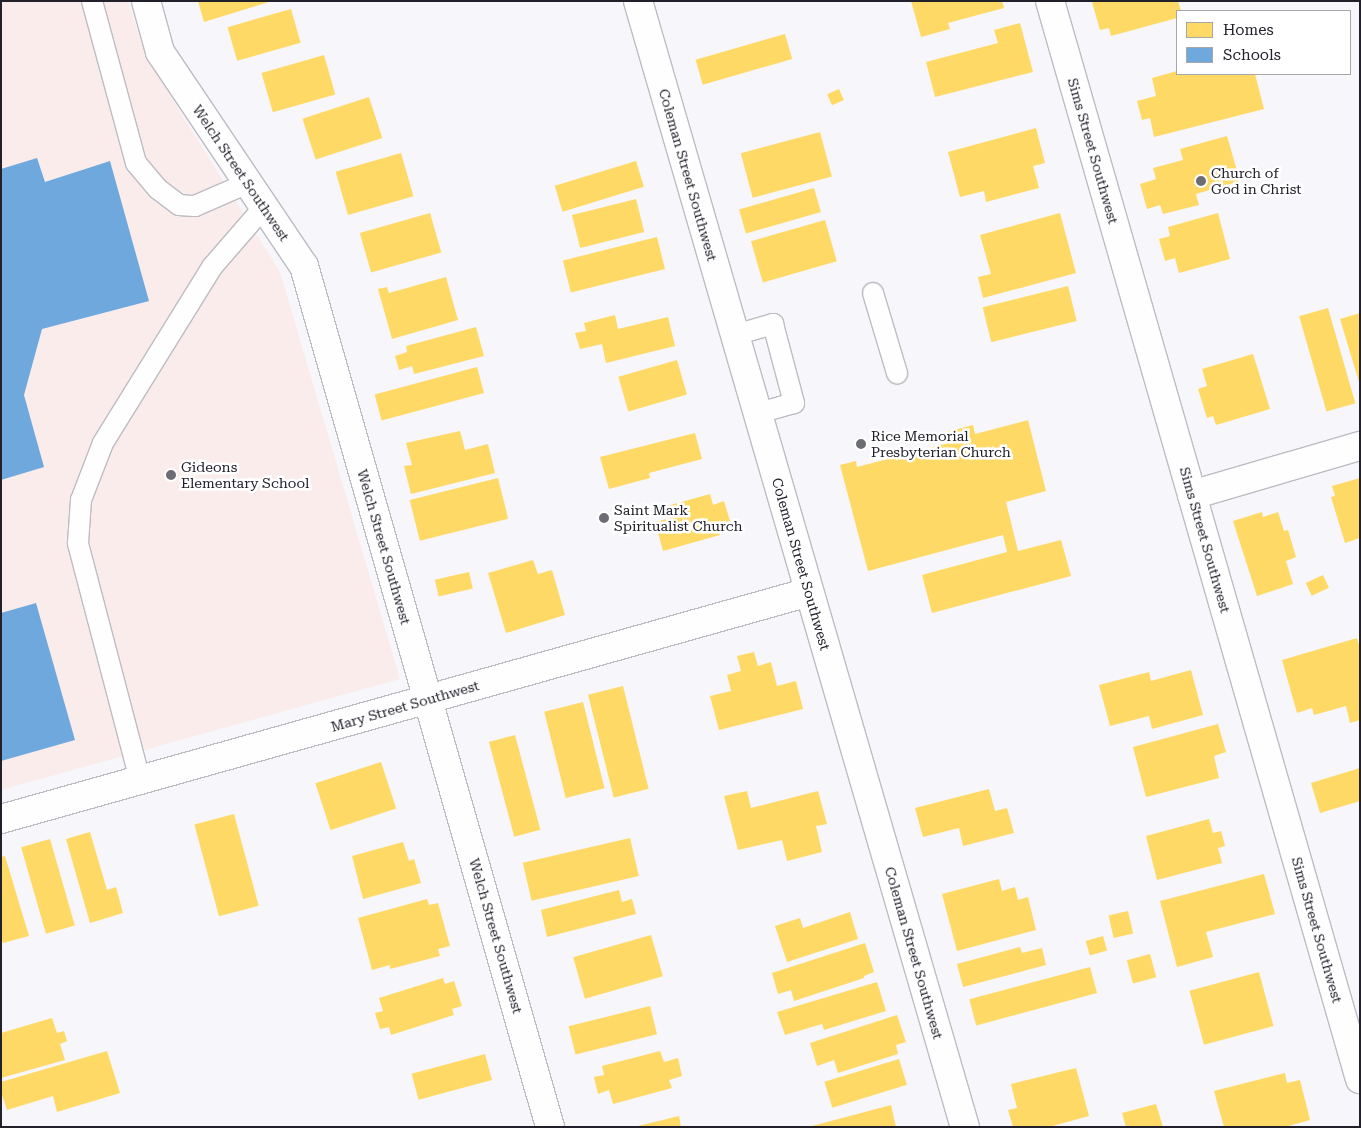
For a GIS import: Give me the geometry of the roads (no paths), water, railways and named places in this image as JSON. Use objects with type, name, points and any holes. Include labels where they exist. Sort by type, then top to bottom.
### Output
[{"type":"street","name":"Welch Street Southwest","points":[[146,1],[160,52],[304,266],[550,1127]]},
{"type":"street","name":"Coleman Street Southwest","points":[[638,1],[965,1127]]},
{"type":"street","name":"Sims Street Southwest","points":[[1050,1],[1360,1080]]},
{"type":"street","points":[[1192,494],[1360,446]]},
{"type":"street","name":"Mary Street Southwest","points":[[1,819],[809,592]]},
{"type":"lane","points":[[92,1],[136,163],[158,190],[179,205],[195,206],[248,183]]},
{"type":"lane","points":[[140,780],[78,543],[81,500],[104,443],[212,267],[264,207]]},
{"type":"lane","points":[[873,293],[897,373]]},
{"type":"lane","points":[[735,335],[773,324],[794,403],[758,414]]},
{"type":"place","name":"Church of God in Christ","points":[[1201,181]]},
{"type":"place","name":"Rice Memorial Presbyterian Church","points":[[861,444]]},
{"type":"place","name":"Gideons Elementary School","points":[[171,475]]},
{"type":"place","name":"Saint Mark Spiritualist Church","points":[[604,518]]}]
